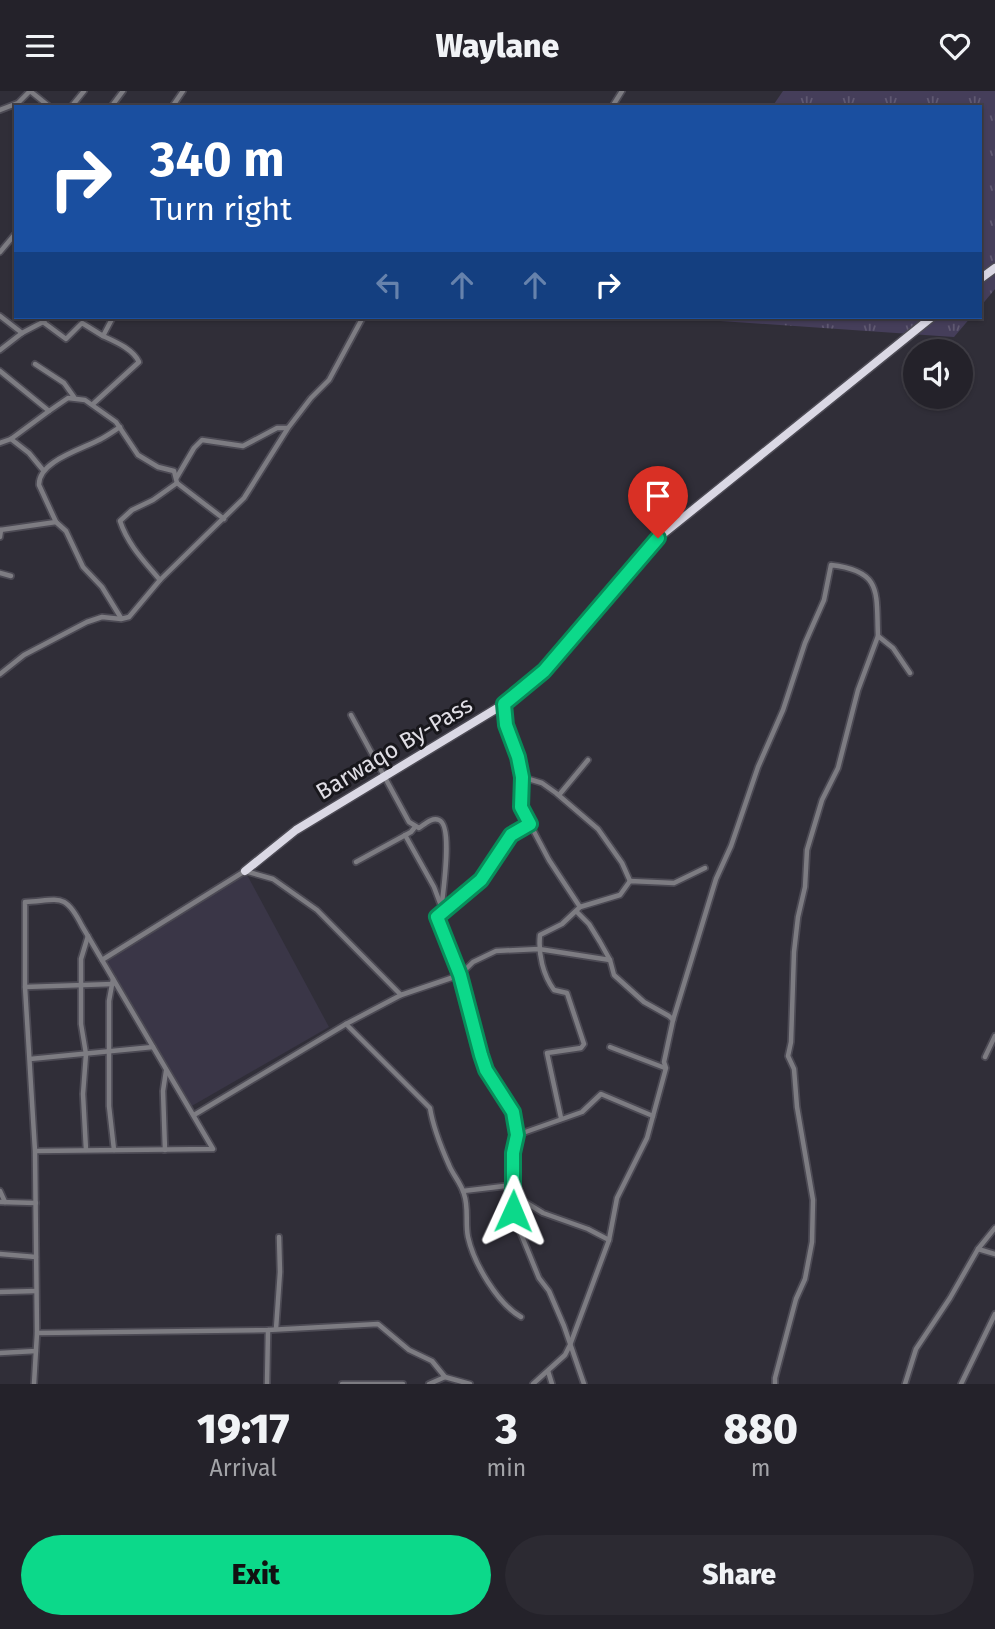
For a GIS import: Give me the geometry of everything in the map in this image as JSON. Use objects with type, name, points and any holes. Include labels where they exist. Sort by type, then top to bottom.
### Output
[{"type":"highway","name":"Barwaqo By-Pass","points":[[244,871],[296,830],[504,704],[544,671],[658,538],[930,319]]},
{"type":"street","points":[[0,110],[18,103],[30,91],[48,105]]},
{"type":"street","points":[[73,105],[84,91]]},
{"type":"street","points":[[0,252],[14,236]]},
{"type":"street","points":[[10,241],[14,244]]},
{"type":"street","points":[[0,316],[22,333]]},
{"type":"street","points":[[0,350],[45,319]]},
{"type":"street","points":[[103,335],[112,319]]},
{"type":"street","points":[[0,674],[24,655],[87,622],[102,617],[129,617],[160,580],[244,498],[288,428],[329,380],[362,319]]},
{"type":"street","points":[[43,322],[66,339],[82,323],[120,344],[138,358],[139,362],[93,404]]},
{"type":"street","points":[[35,363],[64,383],[75,397],[93,404],[120,426],[138,455],[158,467],[174,471],[177,483]]},
{"type":"street","points":[[0,371],[48,411]]},
{"type":"street","points":[[0,443],[11,439],[61,402],[75,397]]},
{"type":"street","points":[[120,426],[43,470],[39,485],[56,522],[66,531],[83,567],[102,587],[121,619]]},
{"type":"street","points":[[177,477],[194,447],[202,440],[243,446],[277,428],[288,428]]},
{"type":"street","points":[[11,439],[29,453],[43,470]]},
{"type":"street","points":[[177,483],[224,519]]},
{"type":"street","points":[[160,580],[135,552],[120,521],[132,510],[165,493],[177,483]]},
{"type":"street","points":[[0,537],[1,530],[56,522]]},
{"type":"street","points":[[533,1384],[565,1355],[570,1345],[609,1240],[617,1198],[635,1167],[647,1138],[666,1068],[664,1062],[673,1020],[716,879],[731,846],[758,767],[783,710],[805,643],[824,600],[831,565],[860,571],[876,590],[878,636],[858,691],[838,768],[822,800],[810,834],[805,862],[805,887],[794,952],[791,1042],[788,1056],[794,1069],[797,1107],[813,1200],[812,1243],[805,1279],[796,1299],[775,1384]]},
{"type":"street","points":[[0,573],[11,576]]},
{"type":"street","points":[[878,636],[893,648],[910,673]]},
{"type":"street","points":[[504,704],[506,725],[522,777],[521,807],[549,860],[610,960],[614,975],[644,1002],[673,1020]]},
{"type":"street","points":[[351,715],[383,777],[409,822],[415,827]]},
{"type":"street","points":[[559,795],[588,760]]},
{"type":"street","points":[[522,777],[542,783],[559,795],[605,836],[630,881]]},
{"type":"street","points":[[356,862],[415,827],[419,828],[437,819],[445,828],[447,846],[441,910]]},
{"type":"street","points":[[530,824],[511,835],[481,880],[441,910],[437,917],[460,975],[486,1070],[513,1112],[517,1135],[513,1153],[512,1194],[516,1224],[556,1307],[584,1384]]},
{"type":"street","points":[[405,835],[433,887],[441,910]]},
{"type":"street","points":[[630,881],[674,883],[705,868]]},
{"type":"street","points":[[102,960],[244,871],[273,879],[317,910],[401,995]]},
{"type":"street","points":[[561,1118],[548,1053],[581,1048],[584,1044],[567,993],[554,990],[550,984],[538,949],[540,935],[555,929],[578,909],[620,895],[630,881]]},
{"type":"street","points":[[34,1384],[37,1333],[36,1203],[25,987],[25,902],[59,900],[72,906],[113,981],[213,1149],[35,1151]]},
{"type":"street","points":[[86,1150],[83,1094],[86,1054],[81,1024],[81,958],[88,935]]},
{"type":"street","points":[[194,1115],[346,1024],[401,995],[460,975],[473,962],[496,951],[538,949],[610,960]]},
{"type":"street","points":[[25,987],[113,981]]},
{"type":"street","points":[[113,981],[109,1001],[109,1107],[114,1150]]},
{"type":"street","points":[[346,1024],[430,1108],[432,1122],[449,1165],[463,1191],[467,1205],[467,1234],[472,1250],[504,1306],[521,1317]]},
{"type":"street","points":[[985,1056],[995,1036]]},
{"type":"street","points":[[30,1059],[153,1047]]},
{"type":"street","points":[[610,1047],[666,1068]]},
{"type":"street","points":[[165,1150],[163,1091],[166,1070]]},
{"type":"street","points":[[517,1135],[587,1109],[601,1094],[653,1116]]},
{"type":"street","points":[[463,1191],[513,1185]]},
{"type":"street","points":[[0,1191],[3,1202],[36,1203]]},
{"type":"street","points":[[512,1194],[543,1213],[588,1229],[609,1240]]},
{"type":"street","points":[[905,1384],[916,1349],[950,1299],[978,1249],[995,1229]]},
{"type":"street","points":[[276,1329],[280,1272],[279,1237]]},
{"type":"street","points":[[978,1249],[995,1254]]},
{"type":"street","points":[[0,1254],[36,1257]]},
{"type":"street","points":[[0,1292],[36,1291]]},
{"type":"street","points":[[961,1384],[995,1314]]},
{"type":"street","points":[[37,1333],[268,1330],[378,1324],[409,1350],[432,1361],[445,1377],[470,1384]]},
{"type":"street","points":[[267,1384],[268,1330]]},
{"type":"street","points":[[0,1353],[36,1351]]},
{"type":"street","points":[[548,1371],[552,1384]]},
{"type":"street","points":[[429,1384],[445,1377]]},
{"type":"street","points":[[342,1384],[403,1384]]},
{"type":"shaded area","points":[[245,871],[329,1027],[190,1107],[101,957]]},
{"type":"green space","points":[[783,91],[995,91],[995,289],[982,305],[982,105],[773,105]]},
{"type":"green space","points":[[692,319],[969,319],[954,337]]},
{"type":"route","points":[[513,1211],[513,1153],[517,1135],[513,1112],[486,1070],[460,975],[437,917],[481,880],[511,835],[530,824],[521,807],[522,777],[506,725],[504,704],[544,671],[658,538]]}]
